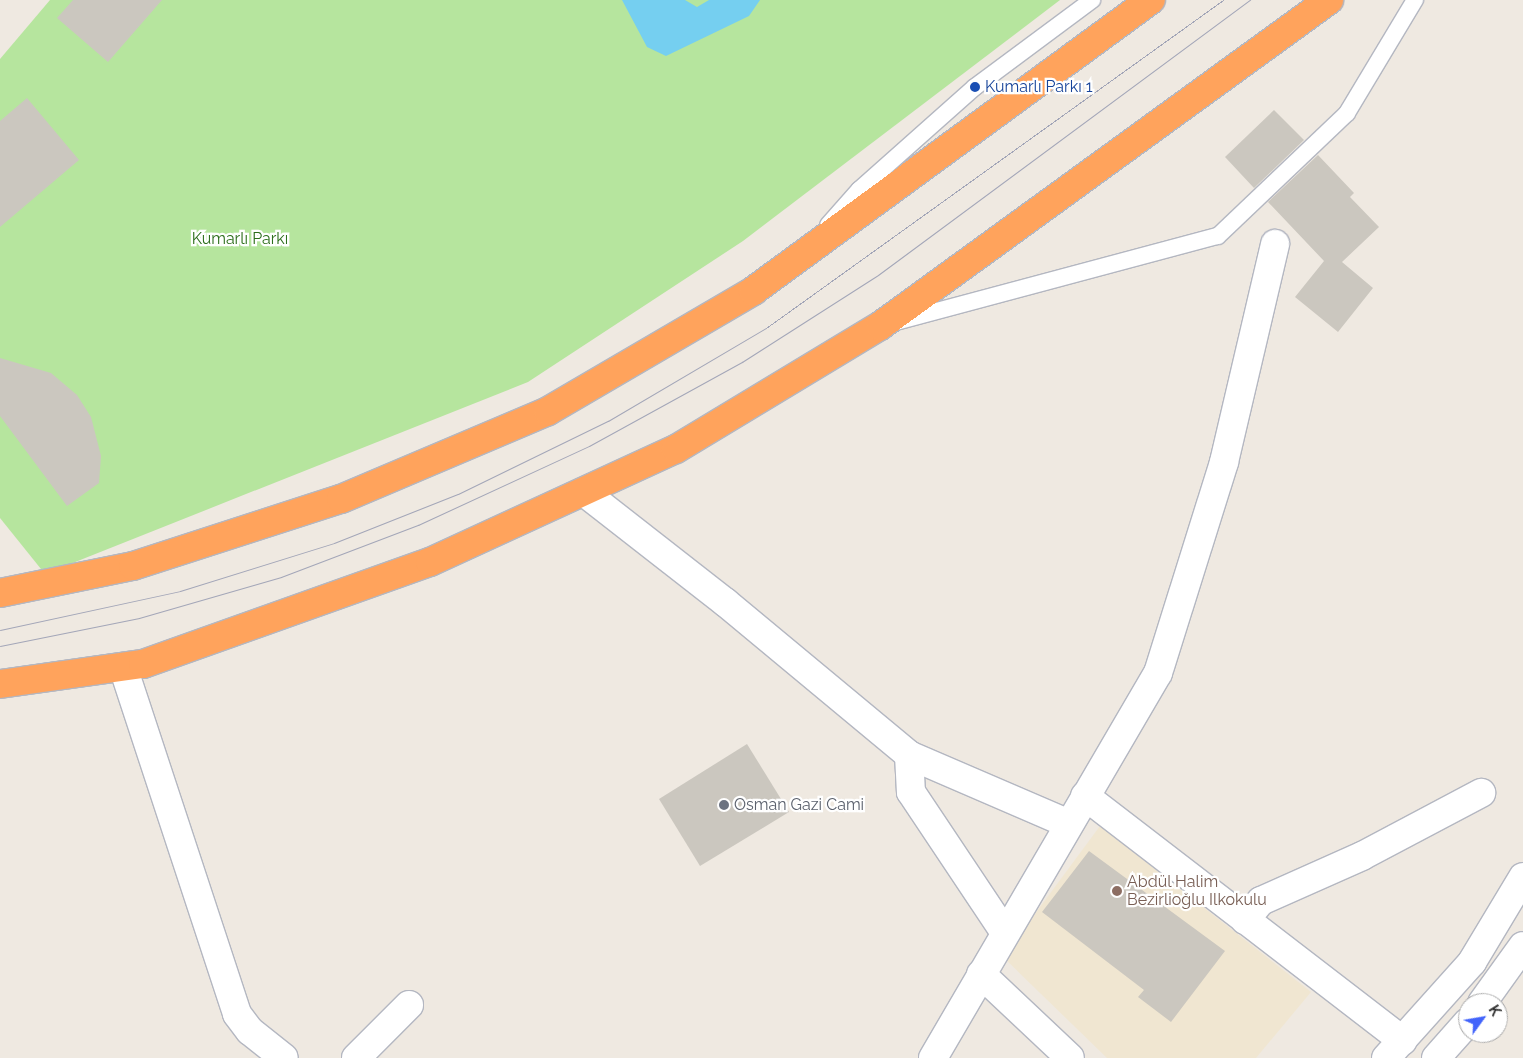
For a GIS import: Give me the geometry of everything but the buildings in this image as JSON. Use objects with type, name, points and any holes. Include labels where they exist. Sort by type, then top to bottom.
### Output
[{"type":"highway","points":[[0,593],[132,566],[341,499],[548,411],[753,292],[1151,0]]},
{"type":"highway","points":[[0,684],[143,664],[430,562],[676,449],[880,326],[1329,0]]},
{"type":"street","points":[[933,1058],[1068,824],[1158,673],[1224,462],[1275,244]]},
{"type":"street","points":[[584,492],[726,602],[909,755],[1068,824]]},
{"type":"street","points":[[123,667],[237,1014],[250,1031],[284,1058]]},
{"type":"street","points":[[909,755],[911,792],[1005,933]]},
{"type":"street","points":[[1245,920],[1261,902],[1362,856],[1481,793]]},
{"type":"street","points":[[1085,796],[1245,920],[1395,1050],[1458,999]]},
{"type":"street","points":[[1461,993],[1472,962],[1523,877]]},
{"type":"street","points":[[1489,993],[1523,946]]},
{"type":"street","points":[[982,974],[1070,1058]]},
{"type":"street","points":[[356,1058],[410,1005]]},
{"type":"street","points":[[1436,1058],[1458,1033]]},
{"type":"lane","points":[[797,259],[859,190],[975,87],[1092,0]]},
{"type":"lane","points":[[880,326],[1218,236],[1347,113],[1415,0]]},
{"type":"shaded area","name":"Abdül Halim Bezirlioğlu Ilkokulu","points":[[1100,826],[1311,992],[1256,1058],[1107,1058],[1003,957]]},
{"type":"green space","name":"Kumarlı Parkı","points":[[50,0],[1060,0],[743,241],[528,382],[45,574],[0,518],[0,59]]},
{"type":"water","points":[[622,0],[685,0],[697,7],[709,0],[760,0],[749,16],[666,56],[647,47]]},
{"type":"tram line","points":[[0,630],[180,591],[334,543],[458,494],[608,421],[766,328],[1223,0]]},
{"type":"tram line","points":[[0,646],[139,618],[281,577],[418,525],[589,446],[742,362],[878,275],[1250,0]]},
{"type":"place","name":"Kumarlı Parkı 1","points":[[975,87]]},
{"type":"place","name":"Osman Gazi Cami","points":[[724,805]]},
{"type":"place","name":"Abdül Halim Bezirlioğlu Ilkokulu","points":[[1117,891]]}]
